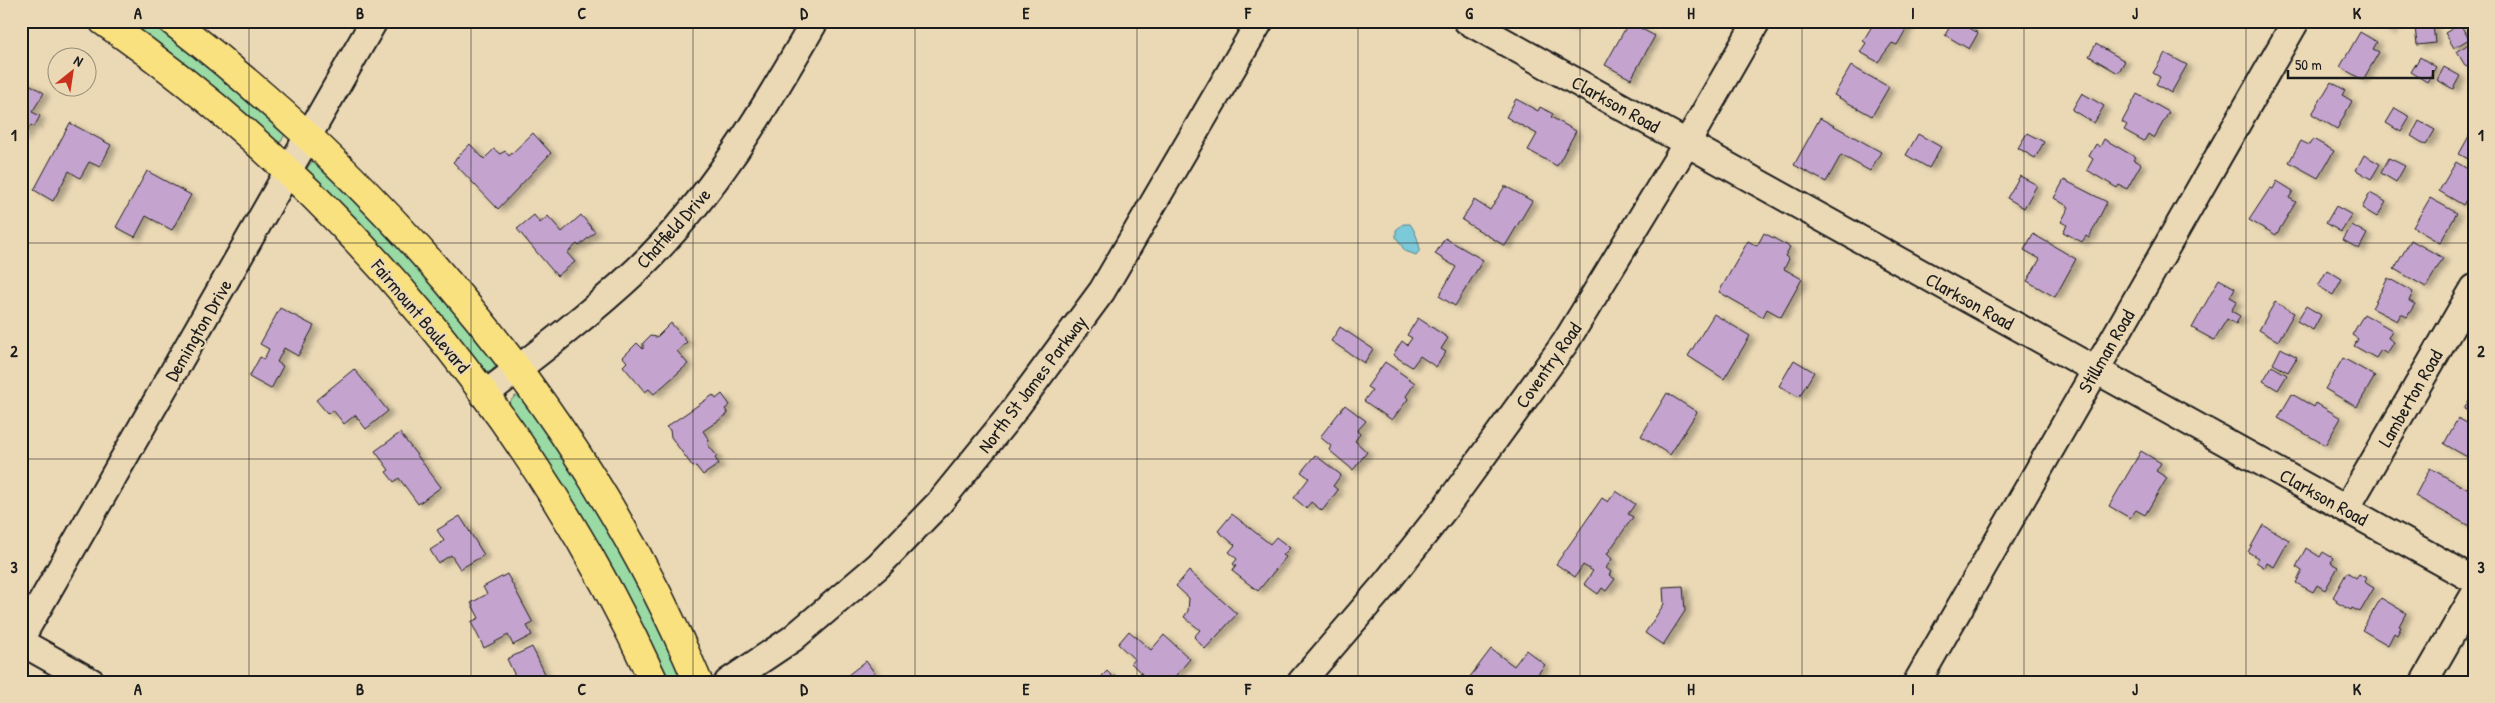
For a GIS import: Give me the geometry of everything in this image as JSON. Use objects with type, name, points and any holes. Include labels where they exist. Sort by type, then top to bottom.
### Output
[{"type":"main road","name":"Fairmount Boulevard","points":[[103,21],[204,98],[288,172],[340,223],[390,277],[442,339],[534,466],[579,536],[614,600],[654,682]]},
{"type":"main road","points":[[172,21],[236,72],[309,136],[404,231],[454,289],[517,370],[556,425],[607,505],[670,621],[698,682]]},
{"type":"street","name":"Demington Drive","points":[[21,640],[374,21]]},
{"type":"street","name":"Chatfield Drive","points":[[484,395],[610,294],[637,269],[677,226],[706,192],[741,144],[770,99],[815,21]]},
{"type":"street","name":"North St James Parkway","points":[[728,682],[792,638],[878,566],[939,503],[1008,418],[1102,292],[1260,21]]},
{"type":"street","name":"Clarkson Road","points":[[1467,21],[2474,580]]},
{"type":"street","name":"Coventry Road","points":[[1301,682],[1386,583],[1445,508],[1565,343],[1687,143],[1757,21]]},
{"type":"street","name":"Stillman Road","points":[[1917,682],[2296,21]]},
{"type":"street","name":"Lamberton Road","points":[[2346,509],[2474,288]]},
{"type":"street","points":[[2424,682],[2474,595]]},
{"type":"street","points":[[21,640],[92,682]]},
{"type":"green space","points":[[117,21],[156,21],[185,42],[286,132],[281,142],[274,141]]},
{"type":"green space","points":[[318,159],[328,164],[497,359],[496,366],[490,372],[483,372],[308,178],[306,169],[312,162]]},
{"type":"green space","points":[[519,395],[525,398],[623,551],[687,682],[665,682],[510,410],[509,403],[514,397]]},
{"type":"water","points":[[1403,224],[1410,224],[1418,240],[1420,250],[1416,255],[1405,251],[1396,237],[1396,230]]},
{"type":"building","points":[[1558,21],[1575,21],[1571,28]]},
{"type":"building","points":[[1875,21],[1904,21],[1909,24],[1897,45],[1892,43],[1878,62],[1860,52],[1866,43],[1863,41]]},
{"type":"building","points":[[1953,21],[1958,21],[1978,33],[1969,49],[1945,35]]},
{"type":"building","points":[[2373,21],[2396,21],[2390,31]]},
{"type":"building","points":[[1629,22],[1655,36],[1631,79],[1605,65]]},
{"type":"building","points":[[2460,24],[2469,39],[2454,48],[2445,33]]},
{"type":"building","points":[[2433,25],[2435,43],[2417,45],[2415,27]]},
{"type":"building","points":[[2360,32],[2377,42],[2373,49],[2379,52],[2363,80],[2340,67]]},
{"type":"building","points":[[2471,42],[2474,46],[2474,62],[2466,67],[2457,52]]},
{"type":"building","points":[[2096,44],[2125,61],[2118,73],[2089,56]]},
{"type":"building","points":[[2165,53],[2187,65],[2171,93],[2156,84],[2160,77],[2153,73]]},
{"type":"building","points":[[2420,57],[2436,67],[2427,82],[2411,72]]},
{"type":"building","points":[[1851,66],[1889,87],[1872,116],[1834,95]]},
{"type":"building","points":[[2444,67],[2460,76],[2453,89],[2437,80]]},
{"type":"building","points":[[21,79],[44,93],[32,112],[40,116],[34,127],[31,125],[22,140]]},
{"type":"building","points":[[2331,82],[2345,90],[2342,95],[2352,101],[2337,129],[2312,114]]},
{"type":"building","points":[[2082,93],[2104,106],[2094,123],[2072,110]]},
{"type":"building","points":[[2137,94],[2169,112],[2154,138],[2148,134],[2144,141],[2124,130],[2127,125],[2122,122]]},
{"type":"building","points":[[1516,99],[1538,111],[1540,107],[1553,114],[1551,117],[1576,131],[1557,166],[1528,150],[1537,134],[1506,117]]},
{"type":"building","points":[[2474,99],[2474,110],[2469,107]]},
{"type":"building","points":[[2395,108],[2410,117],[2401,132],[2386,123]]},
{"type":"building","points":[[1820,118],[1881,152],[1870,171],[1841,155],[1826,182],[1794,165]]},
{"type":"building","points":[[2419,121],[2435,130],[2426,145],[2411,136]]},
{"type":"building","points":[[70,123],[111,145],[100,167],[89,162],[80,178],[69,171],[53,201],[34,190]]},
{"type":"building","points":[[2474,129],[2474,162],[2459,154]]},
{"type":"building","points":[[533,133],[551,153],[498,209],[453,162],[470,144],[484,159],[494,149],[500,154],[505,151],[509,156]]},
{"type":"building","points":[[2027,133],[2044,142],[2035,158],[2018,148]]},
{"type":"building","points":[[1918,134],[1941,147],[1929,168],[1906,155]]},
{"type":"building","points":[[2104,139],[2135,157],[2133,160],[2141,164],[2127,189],[2119,185],[2117,188],[2087,170],[2093,159],[2089,156],[2096,144],[2100,147]]},
{"type":"building","points":[[2313,139],[2334,151],[2318,178],[2289,162],[2301,141],[2309,145]]},
{"type":"building","points":[[2364,155],[2380,164],[2371,179],[2356,170]]},
{"type":"building","points":[[2389,158],[2405,166],[2396,182],[2381,173]]},
{"type":"building","points":[[2456,162],[2474,173],[2474,186],[2463,205],[2439,191]]},
{"type":"building","points":[[147,171],[191,195],[172,230],[146,216],[135,237],[116,227]]},
{"type":"building","points":[[2020,176],[2037,185],[2024,208],[2007,198]]},
{"type":"building","points":[[2064,180],[2107,202],[2089,238],[2086,236],[2082,242],[2063,232],[2067,225],[2061,222],[2069,207],[2054,198]]},
{"type":"building","points":[[2277,181],[2293,191],[2289,198],[2296,202],[2276,235],[2249,220],[2270,188],[2273,189]]},
{"type":"building","points":[[1505,186],[1532,201],[1505,246],[1462,220],[1474,200],[1490,210]]},
{"type":"building","points":[[2370,193],[2386,202],[2377,217],[2362,208]]},
{"type":"building","points":[[2430,198],[2457,213],[2440,243],[2413,227]]},
{"type":"building","points":[[2336,206],[2352,215],[2341,232],[2326,223]]},
{"type":"building","points":[[534,215],[540,223],[548,216],[562,232],[581,215],[595,232],[579,246],[577,244],[567,253],[575,262],[557,276],[517,229]]},
{"type":"building","points":[[2352,225],[2367,234],[2359,249],[2343,240]]},
{"type":"building","points":[[1764,233],[1790,247],[1785,256],[1789,259],[1784,269],[1802,279],[1781,317],[1767,309],[1763,317],[1719,292],[1748,241],[1757,246]]},
{"type":"building","points":[[2033,234],[2076,259],[2055,297],[2027,281],[2040,259],[2024,250]]},
{"type":"building","points":[[1445,238],[1483,260],[1455,306],[1439,296],[1456,267],[1435,254]]},
{"type":"building","points":[[2411,240],[2443,258],[2426,287],[2394,269]]},
{"type":"building","points":[[2327,270],[2342,279],[2333,295],[2318,286]]},
{"type":"building","points":[[2388,278],[2413,292],[2409,301],[2415,304],[2407,317],[2401,314],[2397,321],[2372,308]]},
{"type":"building","points":[[2219,279],[2235,288],[2230,297],[2237,301],[2231,311],[2240,316],[2236,324],[2227,319],[2214,340],[2192,328]]},
{"type":"building","points":[[2275,302],[2294,313],[2278,341],[2259,330]]},
{"type":"building","points":[[2306,306],[2321,315],[2313,330],[2297,321]]},
{"type":"building","points":[[280,308],[314,326],[298,356],[284,348],[277,362],[283,366],[271,389],[249,377],[260,357],[264,359],[269,349],[260,344]]},
{"type":"building","points":[[1714,314],[1750,336],[1724,379],[1688,356]]},
{"type":"building","points":[[2364,314],[2392,330],[2388,338],[2394,342],[2387,354],[2381,350],[2376,358],[2354,346],[2358,339],[2352,335]]},
{"type":"building","points":[[1418,318],[1448,338],[1441,349],[1446,352],[1436,367],[1420,356],[1412,367],[1393,355],[1402,341],[1407,345],[1412,338],[1407,335]]},
{"type":"building","points":[[671,323],[687,342],[677,351],[688,364],[654,394],[649,389],[645,392],[623,366],[627,362],[623,357],[637,343],[643,349],[643,343],[650,336],[657,337]]},
{"type":"building","points":[[1340,327],[1373,349],[1364,363],[1331,341]]},
{"type":"building","points":[[2281,348],[2297,357],[2288,372],[2273,364]]},
{"type":"building","points":[[2343,358],[2375,376],[2357,407],[2325,389]]},
{"type":"building","points":[[1794,360],[1814,372],[1799,397],[1779,386]]},
{"type":"building","points":[[1385,362],[1415,383],[1406,396],[1408,399],[1392,420],[1364,401],[1372,390],[1367,387]]},
{"type":"building","points":[[2272,366],[2287,375],[2278,390],[2263,381]]},
{"type":"building","points":[[354,369],[388,411],[366,429],[355,415],[344,424],[333,410],[328,414],[316,400]]},
{"type":"building","points":[[1667,393],[1697,412],[1670,455],[1641,436]]},
{"type":"building","points":[[2474,393],[2474,414],[2464,409]]},
{"type":"building","points":[[722,394],[730,405],[725,409],[728,414],[703,431],[709,440],[708,445],[717,456],[715,458],[719,464],[703,475],[696,466],[693,467],[671,437],[670,430],[666,427],[713,395],[716,399]]},
{"type":"building","points":[[2292,394],[2314,407],[2316,403],[2341,418],[2325,445],[2278,418]]},
{"type":"building","points":[[1345,405],[1366,421],[1357,431],[1360,434],[1355,441],[1367,452],[1353,470],[1329,450],[1331,446],[1320,437]]},
{"type":"building","points":[[2458,418],[2474,427],[2474,454],[2471,459],[2444,444]]},
{"type":"building","points":[[400,433],[441,487],[418,504],[399,478],[394,482],[386,472],[389,470],[375,451]]},
{"type":"building","points":[[2141,451],[2161,463],[2156,471],[2167,478],[2145,515],[2136,510],[2130,518],[2109,506]]},
{"type":"building","points":[[1315,455],[1341,475],[1333,486],[1338,490],[1322,511],[1311,502],[1306,508],[1294,498],[1309,478],[1301,472]]},
{"type":"building","points":[[2430,468],[2474,493],[2474,521],[2471,527],[2415,496]]},
{"type":"building","points":[[1616,491],[1635,504],[1628,514],[1633,517],[1607,554],[1612,559],[1606,568],[1611,572],[1609,575],[1615,579],[1606,591],[1602,588],[1598,594],[1584,584],[1593,571],[1583,565],[1575,577],[1556,564],[1602,498],[1608,502]]},
{"type":"building","points":[[1232,514],[1270,544],[1276,537],[1290,548],[1283,555],[1286,557],[1258,591],[1232,571],[1236,566],[1233,564],[1237,559],[1229,552],[1235,545],[1218,531]]},
{"type":"building","points":[[460,516],[484,555],[460,569],[451,555],[438,563],[430,550],[444,541],[437,530]]},
{"type":"building","points":[[2263,525],[2289,540],[2274,567],[2267,563],[2265,568],[2256,562],[2258,558],[2248,552]]},
{"type":"building","points":[[2306,548],[2320,557],[2323,552],[2333,558],[2331,563],[2338,567],[2325,590],[2317,585],[2313,592],[2296,583],[2302,571],[2296,567]]},
{"type":"building","points":[[1189,571],[1237,614],[1205,649],[1194,637],[1200,630],[1184,617],[1188,611],[1189,598],[1176,586]]},
{"type":"building","points":[[2347,572],[2356,578],[2359,574],[2366,578],[2364,582],[2374,588],[2360,612],[2352,608],[2351,610],[2336,602],[2337,600],[2333,597]]},
{"type":"building","points":[[507,574],[533,623],[527,626],[532,635],[513,645],[508,635],[484,648],[471,622],[479,618],[471,603],[487,594],[483,587]]},
{"type":"building","points":[[1683,586],[1685,611],[1663,645],[1645,633],[1664,604],[1663,587]]},
{"type":"building","points":[[2381,598],[2406,613],[2399,626],[2401,627],[2397,635],[2394,633],[2388,645],[2362,630]]},
{"type":"building","points":[[1129,631],[1151,650],[1164,635],[1190,659],[1172,680],[1174,682],[1150,682],[1131,663],[1134,659],[1118,644]]},
{"type":"building","points":[[532,647],[549,682],[518,682],[507,659]]},
{"type":"building","points":[[1491,649],[1514,666],[1526,650],[1545,665],[1531,682],[1466,682]]},
{"type":"building","points":[[866,661],[881,682],[839,682]]},
{"type":"building","points":[[1107,671],[1113,677],[1115,676],[1121,682],[1096,682]]}]
